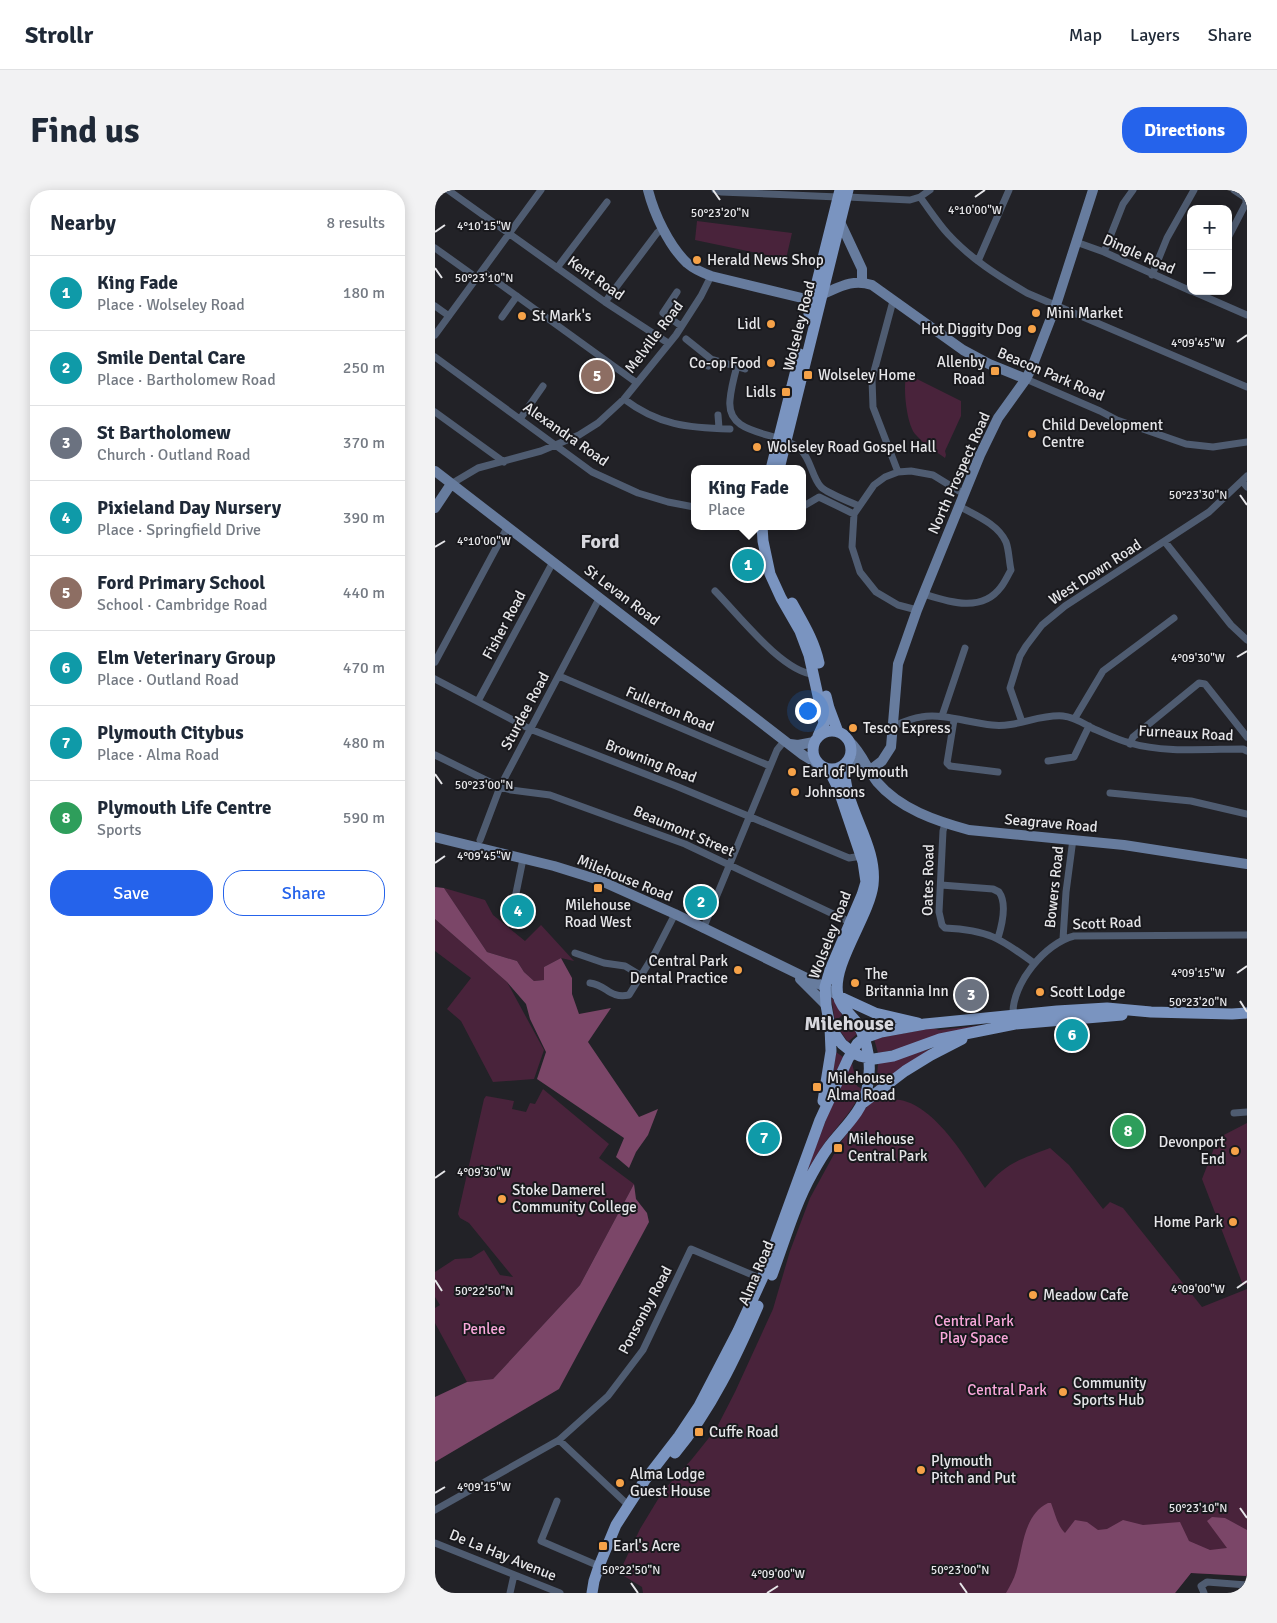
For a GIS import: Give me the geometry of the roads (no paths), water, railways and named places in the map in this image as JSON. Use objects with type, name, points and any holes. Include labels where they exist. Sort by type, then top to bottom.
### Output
[{"type":"main road","name":"Wolseley Road","points":[[817,297],[841,224],[843,194]]},
{"type":"main road","name":"Wolseley Road","points":[[780,465],[783,439],[843,194]]},
{"type":"main road","name":"Wolseley Road","points":[[773,465],[783,439]]},
{"type":"main road","points":[[762,530],[770,574],[800,631],[814,674],[824,723],[812,749],[813,756],[818,764],[829,770],[837,769],[847,762],[851,747],[849,741],[838,732],[829,708],[814,644],[778,573],[770,530]]},
{"type":"main road","points":[[816,739],[824,732],[838,732]]},
{"type":"main road","name":"Wolseley Road","points":[[838,996],[838,980],[842,964],[869,900],[873,886],[874,871],[846,785],[847,762]]},
{"type":"main road","name":"Wolseley Road","points":[[829,770],[838,788],[865,871],[865,882],[825,987],[830,1027]]},
{"type":"main road","points":[[838,996],[857,1023],[864,1038],[881,1032],[925,1024],[1013,1014],[1107,1008],[1151,1012]]},
{"type":"main road","points":[[838,996],[875,1013],[925,1024]]},
{"type":"main road","points":[[830,1027],[841,1044],[852,1052],[869,1059],[893,1056],[940,1039],[1015,1024],[1151,1012],[1200,1012],[1229,1008],[1247,1011]]},
{"type":"main road","name":"Alma Road","points":[[820,1120],[829,1073],[830,1027]]},
{"type":"main road","points":[[863,1104],[905,1071],[931,1055],[975,1033]]},
{"type":"main road","name":"Alma Road","points":[[594,1593],[594,1581],[616,1525],[628,1505],[699,1406],[738,1331],[762,1279],[820,1120],[852,1052],[864,1038]]},
{"type":"main road","name":"Alma Road","points":[[594,1593],[633,1510],[651,1483],[686,1440],[706,1410],[746,1334],[770,1280],[804,1189],[812,1173],[828,1148],[863,1104],[867,1089],[869,1059],[864,1038]]},
{"type":"street","name":"Kent Road","points":[[448,190],[605,302],[668,343]]},
{"type":"street","points":[[435,334],[541,190]]},
{"type":"street","points":[[648,190],[663,228],[688,264],[711,276],[805,299],[817,297],[843,285],[862,282],[862,269],[841,224]]},
{"type":"street","points":[[715,190],[721,192],[843,194],[910,200],[920,193],[930,190]]},
{"type":"street","points":[[978,262],[1009,190]]},
{"type":"street","name":"North Prospect Road","points":[[869,771],[882,761],[888,753],[892,739],[898,664],[917,610],[980,455],[998,418],[1026,379],[1056,306],[1093,190]]},
{"type":"street","points":[[1104,252],[1123,204],[1133,190]]},
{"type":"street","points":[[1152,275],[1167,238],[1194,190]]},
{"type":"street","points":[[1232,230],[1246,202],[1246,198],[1234,190]]},
{"type":"street","points":[[920,193],[947,233],[978,262],[1027,293],[1247,387]]},
{"type":"street","points":[[557,268],[607,202]]},
{"type":"street","points":[[605,302],[657,233],[663,228]]},
{"type":"street","name":"Dingle Road","points":[[1076,242],[1104,252],[1187,289]]},
{"type":"street","points":[[435,248],[477,278]]},
{"type":"street","points":[[482,271],[637,383]]},
{"type":"street","name":"Melville Road","points":[[451,484],[478,468],[524,457],[556,445],[598,423],[637,383],[668,343],[701,296],[711,276]]},
{"type":"street","name":"Beacon Park Road","points":[[862,282],[872,285],[893,302],[963,350],[989,364],[1117,420],[1186,444],[1213,448],[1247,442]]},
{"type":"street","points":[[677,292],[663,313],[681,326]]},
{"type":"street","name":"Dingle Road","points":[[1205,295],[1247,315]]},
{"type":"street","points":[[502,318],[517,296]]},
{"type":"street","points":[[893,302],[872,379],[873,408],[898,472]]},
{"type":"street","points":[[435,306],[449,316]]},
{"type":"street","points":[[686,339],[711,358],[745,369]]},
{"type":"street","name":"Alexandra Road","points":[[435,357],[592,472],[638,493],[667,502],[691,506]]},
{"type":"street","points":[[708,366],[711,358]]},
{"type":"street","points":[[737,366],[729,401],[730,412],[735,420],[746,429],[783,439],[802,451],[822,487],[859,506]]},
{"type":"street","points":[[520,419],[543,386]]},
{"type":"street","points":[[623,399],[638,410],[666,422],[729,429]]},
{"type":"street","points":[[435,412],[505,462]]},
{"type":"street","points":[[718,415],[719,428]]},
{"type":"street","name":"St Levan Road","points":[[435,471],[818,764]]},
{"type":"street","points":[[917,610],[899,605],[877,592],[861,572],[852,547],[854,514],[874,486],[898,472],[911,471],[933,475],[964,494]]},
{"type":"street","name":"West Down Road","points":[[1022,722],[1010,688],[1025,646],[1043,625],[1065,606],[1209,512],[1245,481]]},
{"type":"street","points":[[435,508],[451,484]]},
{"type":"street","points":[[806,505],[819,497],[822,487]]},
{"type":"street","points":[[819,497],[854,514]]},
{"type":"street","points":[[924,594],[945,601],[963,604],[983,602],[1000,589],[1011,570],[1006,542],[998,530],[987,521],[959,506]]},
{"type":"street","points":[[435,662],[507,526]]},
{"type":"street","points":[[1165,542],[1231,625],[1247,640]]},
{"type":"street","name":"Fisher Road","points":[[478,701],[553,562]]},
{"type":"street","points":[[715,591],[773,651],[805,674],[814,674]]},
{"type":"street","name":"Sturdee Road","points":[[480,840],[501,787],[600,597]]},
{"type":"street","points":[[1075,718],[1103,671],[1174,618]]},
{"type":"street","points":[[942,716],[965,648]]},
{"type":"street","name":"Fullerton Road","points":[[559,676],[770,766]]},
{"type":"street","name":"Browning Road","points":[[435,679],[530,729],[750,816],[849,858],[861,856]]},
{"type":"street","points":[[1130,744],[1133,737],[1199,683],[1205,684],[1247,738],[1245,750]]},
{"type":"street","name":"Furneaux Road","points":[[892,728],[921,717],[942,716],[954,720],[1005,726],[1051,716],[1064,716],[1075,718],[1130,744],[1166,748],[1245,750]]},
{"type":"street","points":[[954,720],[947,763],[950,766],[998,772]]},
{"type":"street","points":[[1051,758],[1074,756],[1089,726]]},
{"type":"street","points":[[703,929],[777,750],[787,742],[798,745],[816,739]]},
{"type":"street","points":[[849,741],[855,747],[869,771]]},
{"type":"street","name":"Beaumont Street","points":[[435,755],[501,787],[550,795],[685,844],[850,922]]},
{"type":"street","points":[[847,762],[860,764],[869,771]]},
{"type":"street","name":"Seagrave Road","points":[[869,771],[879,784],[900,801],[923,815],[945,824],[969,830],[1124,845],[1247,864]]},
{"type":"street","points":[[1110,793],[1191,802],[1247,814]]},
{"type":"street","name":"Oates Road","points":[[945,824],[943,831],[939,912],[942,926],[945,928],[982,932],[998,938],[1034,963]]},
{"type":"street","name":"Milehouse Road","points":[[435,837],[577,872],[599,880],[675,914],[825,987],[838,996]]},
{"type":"street","name":"Bowers Road","points":[[1063,938],[1066,892],[1073,839]]},
{"type":"street","points":[[514,903],[523,859]]},
{"type":"street","points":[[941,885],[993,889],[999,892],[1003,900],[1001,929],[998,938]]},
{"type":"street","points":[[590,983],[597,984],[615,996],[629,995],[655,953],[675,914]]},
{"type":"street","name":"Scott Road","points":[[1013,1014],[1014,999],[1034,963],[1063,938],[1074,936],[1247,935]]},
{"type":"street","points":[[575,953],[604,963],[625,966],[641,975]]},
{"type":"street","name":"Milehouse Road","points":[[794,973],[826,1005]]},
{"type":"street","points":[[1234,1113],[1247,1112]]},
{"type":"street","name":"Ponsonby Road","points":[[435,1510],[559,1440],[608,1396],[643,1350],[691,1249],[762,1279]]},
{"type":"street","points":[[559,1440],[628,1505]]},
{"type":"street","points":[[557,1501],[541,1541],[599,1566]]},
{"type":"street","name":"De La Hay Avenue","points":[[435,1543],[560,1593]]},
{"type":"street","points":[[510,1593],[514,1576]]},
{"type":"street","points":[[1203,1589],[1207,1582],[1247,1585]]},
{"type":"place","name":"Herald News Shop","points":[[697,260]]},
{"type":"place","name":"Mini Market","points":[[1036,313]]},
{"type":"place","name":"St Mark's","points":[[522,316]]},
{"type":"place","name":"Lidl","points":[[771,324]]},
{"type":"place","name":"Hot Diggity Dog","points":[[1032,329]]},
{"type":"place","name":"Co-op Food","points":[[771,363]]},
{"type":"place","name":"Allenby Road","points":[[995,371]]},
{"type":"place","name":"Wolseley Home","points":[[808,375]]},
{"type":"place","name":"Ford Primary School","points":[[597,376]]},
{"type":"place","name":"Lidls","points":[[786,392]]},
{"type":"place","name":"Child Development Centre","points":[[1032,434]]},
{"type":"place","name":"Wolseley Road Gospel Hall","points":[[757,447]]},
{"type":"place","name":"King Fade","points":[[748,565]]},
{"type":"place","name":"Tesco Express","points":[[853,728]]},
{"type":"place","name":"Earl of Plymouth","points":[[792,772]]},
{"type":"place","name":"Johnsons","points":[[795,792]]},
{"type":"place","name":"Milehouse Road West","points":[[598,888]]},
{"type":"place","name":"Smile Dental Care","points":[[701,902]]},
{"type":"place","name":"Pixieland Day Nursery","points":[[518,911]]},
{"type":"place","name":"Central Park Dental Practice","points":[[738,970]]},
{"type":"place","name":"The Britannia Inn","points":[[855,983]]},
{"type":"place","name":"Scott Lodge","points":[[1040,992]]},
{"type":"place","name":"St Bartholomew","points":[[971,995]]},
{"type":"place","name":"Elm Veterinary Group","points":[[1072,1035]]},
{"type":"place","name":"Milehouse Alma Road","points":[[817,1087]]},
{"type":"place","name":"Plymouth Life Centre","points":[[1128,1131]]},
{"type":"place","name":"Plymouth Citybus","points":[[764,1138]]},
{"type":"place","name":"Milehouse Central Park","points":[[838,1148]]},
{"type":"place","name":"Devonport End","points":[[1235,1151]]},
{"type":"place","name":"Stoke Damerel Community College","points":[[502,1199]]},
{"type":"place","name":"Home Park","points":[[1233,1222]]},
{"type":"place","name":"Meadow Cafe","points":[[1033,1295]]},
{"type":"place","name":"Community Sports Hub","points":[[1063,1392]]},
{"type":"place","name":"Cuffe Road","points":[[699,1432]]},
{"type":"place","name":"Plymouth Pitch and Put","points":[[921,1470]]},
{"type":"place","name":"Alma Lodge Guest House","points":[[620,1483]]},
{"type":"place","name":"Earl's Acre","points":[[603,1546]]},
{"type":"district","name":"Ford","points":[[600,541]]},
{"type":"district","name":"Milehouse","points":[[849,1023]]},
{"type":"park label","name":"Penlee","points":[[484,1329]]},
{"type":"park label","name":"Central Park Play Space","points":[[974,1330]]},
{"type":"park label","name":"Central Park","points":[[1007,1390]]}]
